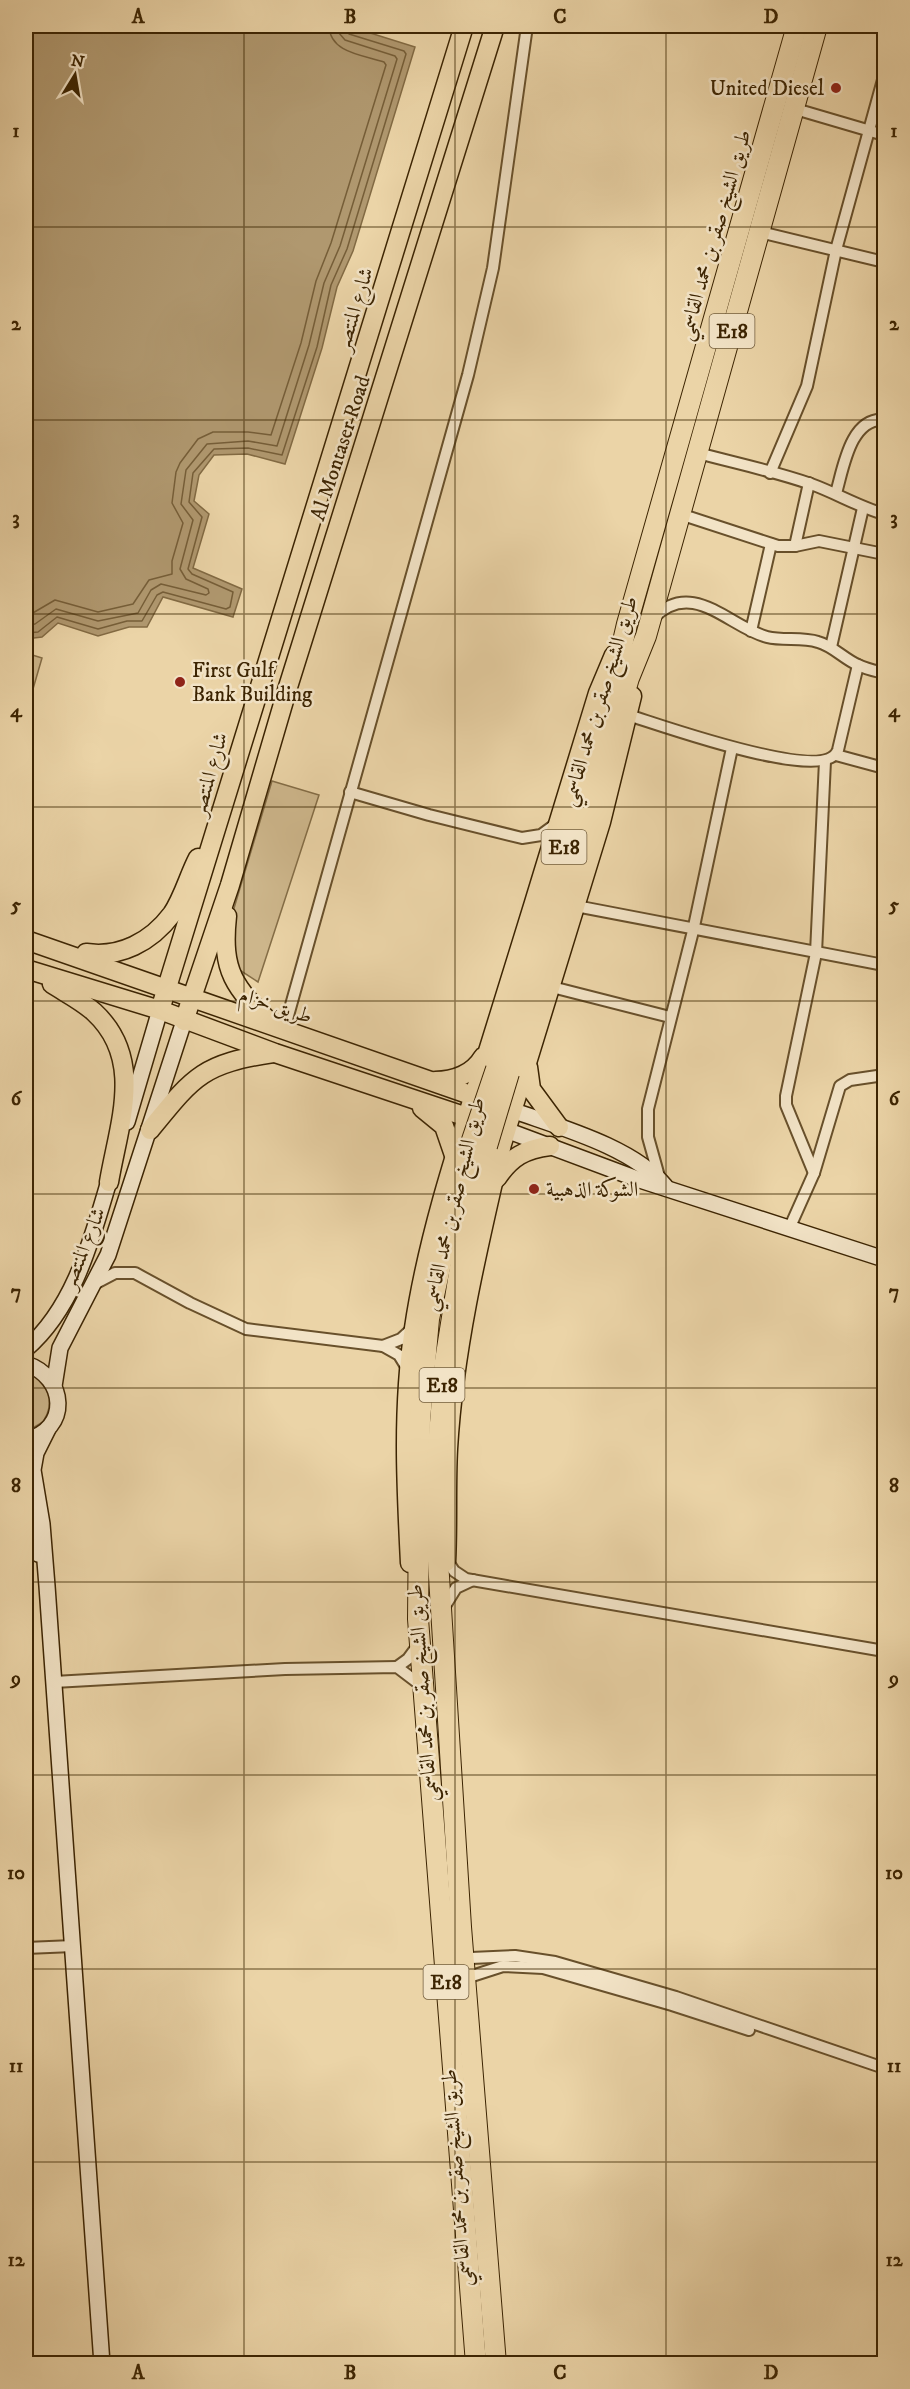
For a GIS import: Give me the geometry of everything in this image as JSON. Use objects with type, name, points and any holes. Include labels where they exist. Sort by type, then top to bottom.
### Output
[{"type":"highway","name":"طريق الشيخ صقر بن محمد القاسمي","points":[[472,2358],[418,1619],[420,1420],[429,1319],[453,1207],[479,1145],[502,1071],[612,689],[627,624],[797,26]]},
{"type":"highway","name":"طريق الشيخ صقر بن محمد القاسمي","points":[[502,1071],[556,926],[629,678],[648,629],[760,232],[792,108],[817,26]]},
{"type":"highway","name":"طريق الشيخ صقر بن محمد القاسمي","points":[[479,1145],[445,1360],[438,1425],[435,1497],[461,1927],[496,2364]]},
{"type":"highway","points":[[491,2322],[509,2364]]},
{"type":"main road","name":"شارع المنتصر","points":[[160,1010],[464,26]]},
{"type":"main road","name":"Al Montaser Road","points":[[230,885],[288,687],[495,26]]},
{"type":"main road","points":[[418,1619],[411,1565],[405,1476],[405,1413],[414,1327],[427,1262],[467,1118],[598,693],[627,624]]},
{"type":"main road","points":[[443,1618],[448,1449],[454,1389],[492,1184],[512,1110],[576,906],[628,715],[648,629]]},
{"type":"main road","points":[[52,948],[106,956],[134,946],[150,936],[172,913],[224,802]]},
{"type":"main road","name":"شارع المنتصر","points":[[184,1021],[230,885]]},
{"type":"main road","points":[[230,885],[224,947],[231,975],[247,999],[280,1029]]},
{"type":"main road","name":"طريق خزام","points":[[26,940],[512,1110]]},
{"type":"main road","points":[[31,971],[160,1010],[184,1021],[275,1053],[506,1130]]},
{"type":"main road","points":[[31,971],[93,1011],[109,1028],[120,1047],[126,1081],[108,1182]]},
{"type":"main road","points":[[422,1079],[438,1082],[454,1079],[468,1072],[480,1062],[489,1048]]},
{"type":"main road","points":[[150,1130],[184,1088],[198,1075],[228,1062],[275,1053]]},
{"type":"main road","points":[[528,1064],[531,1089],[560,1127]]},
{"type":"main road","points":[[406,1097],[444,1126],[455,1160]]},
{"type":"main road","points":[[492,1184],[511,1159],[521,1152],[531,1148],[550,1146]]},
{"type":"street","points":[[280,1029],[350,792],[465,384],[493,268],[527,26]]},
{"type":"street","points":[[770,473],[807,386],[836,250],[885,76]]},
{"type":"street","points":[[792,108],[885,135]]},
{"type":"street","points":[[760,232],[885,262]]},
{"type":"street","points":[[836,493],[852,442],[860,429],[878,420],[885,420]]},
{"type":"street","points":[[698,453],[809,483],[836,493],[863,508],[885,514]]},
{"type":"street","points":[[795,546],[809,483]]},
{"type":"street","points":[[831,647],[863,508]]},
{"type":"street","points":[[680,514],[771,544],[795,546],[819,541],[885,554]]},
{"type":"street","points":[[751,631],[771,544]]},
{"type":"street","points":[[661,582],[677,604]]},
{"type":"street","points":[[648,629],[662,611],[677,604],[715,608],[751,631],[767,637],[817,641],[831,647],[858,665],[885,673]]},
{"type":"street","points":[[836,755],[858,665]]},
{"type":"street","points":[[628,715],[732,748],[811,762],[825,761],[836,755],[885,768]]},
{"type":"street","points":[[664,1184],[648,1137],[647,1118],[693,931],[732,748]]},
{"type":"street","points":[[814,1173],[786,1105],[786,1096],[816,953],[825,761]]},
{"type":"street","points":[[350,792],[429,815],[522,838],[546,832],[561,817]]},
{"type":"street","points":[[576,906],[693,931],[885,965]]},
{"type":"street","points":[[552,987],[670,1017]]},
{"type":"street","name":"شارع المنتصر","points":[[26,1349],[50,1324],[76,1282],[160,1010]]},
{"type":"street","name":"شارع المنتصر","points":[[47,1586],[42,1524],[33,1470],[36,1453],[58,1408],[54,1386],[60,1348],[96,1283],[108,1255],[184,1021]]},
{"type":"street","points":[[789,1229],[814,1173],[840,1086],[850,1080],[885,1075]]},
{"type":"street","points":[[512,1110],[560,1127],[618,1152],[664,1184]]},
{"type":"street","points":[[506,1130],[789,1229],[885,1259]]},
{"type":"street","points":[[96,1283],[115,1273],[135,1273],[190,1303],[246,1329],[383,1346],[399,1355],[409,1373]]},
{"type":"street","points":[[383,1346],[401,1339],[414,1327]]},
{"type":"street","points":[[26,1364],[42,1372],[54,1386]]},
{"type":"street","points":[[26,1440],[39,1436],[48,1429]]},
{"type":"street","points":[[26,1511],[47,1586],[102,2364]]},
{"type":"street","points":[[446,1558],[454,1571],[473,1580],[885,1651]]},
{"type":"street","points":[[443,1618],[456,1588],[473,1580]]},
{"type":"street","points":[[54,1682],[285,1669],[397,1667],[408,1659],[420,1643]]},
{"type":"street","points":[[397,1667],[423,1688]]},
{"type":"street","points":[[26,1948],[72,1946]]},
{"type":"street","points":[[471,1958],[515,1956],[555,1962],[676,1997],[885,2068]]},
{"type":"street","points":[[472,1976],[503,1966],[543,1968],[672,2005],[885,2075]]},
{"type":"shaded area","points":[[26,653],[42,658],[26,713]]},
{"type":"shaded area","points":[[272,781],[319,795],[258,982],[238,969],[229,925]]},
{"type":"shaded area","points":[[26,1372],[34,1375],[45,1386],[48,1392],[49,1407],[43,1422],[26,1432]]},
{"type":"water","points":[[26,26],[348,26],[415,47],[353,251],[337,287],[322,348],[285,464],[247,454],[214,455],[199,475],[194,501],[209,514],[193,568],[242,589],[233,617],[163,597],[147,627],[129,627],[98,636],[58,623],[42,637],[26,639]]},
{"type":"place","name":"United Diesel","points":[[836,88]]},
{"type":"place","name":"First Gulf Bank Building","points":[[180,682]]},
{"type":"place","name":"الشوكة الذهبية","points":[[534,1189]]}]
